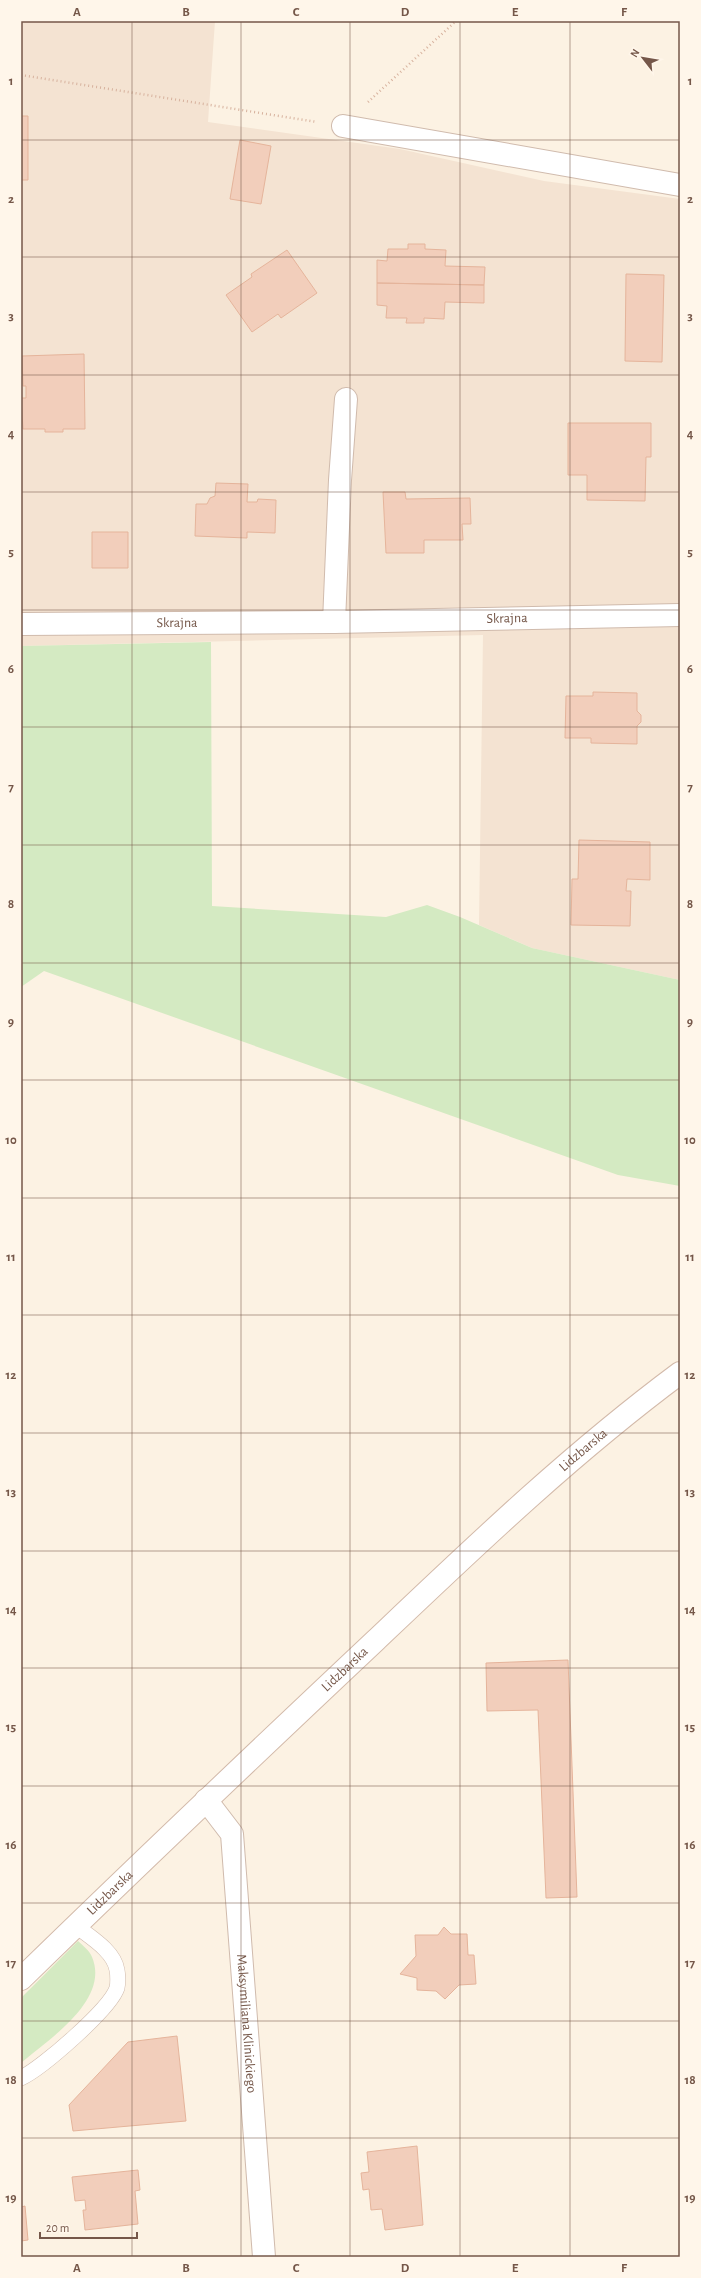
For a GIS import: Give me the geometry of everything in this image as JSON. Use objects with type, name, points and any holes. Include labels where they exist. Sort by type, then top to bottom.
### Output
[{"type":"street","points":[[343,126],[680,185]]},
{"type":"street","points":[[334,622],[340,480],[346,399]]},
{"type":"street","name":"Skrajna","points":[[21,624],[334,622],[680,616]]},
{"type":"street","name":"Lidzbarska","points":[[21,1979],[206,1800],[523,1501],[624,1415],[680,1373]]},
{"type":"street","name":"Maksymiliana Klinickiego","points":[[206,1800],[232,1834],[264,2257]]},
{"type":"lane","points":[[21,2078],[61,2049],[106,2005],[117,1988],[117,1969],[108,1952],[76,1926]]},
{"type":"path","points":[[21,75],[343,126],[456,21]]},
{"type":"shaded area","points":[[21,21],[215,21],[208,122],[400,149],[544,181],[680,199],[680,980],[532,948],[479,925],[483,635],[21,646]]},
{"type":"green space","points":[[211,642],[212,906],[386,917],[427,905],[460,917],[532,948],[680,980],[680,1186],[618,1175],[44,971],[21,987],[21,646]]},
{"type":"green space","points":[[78,1941],[88,1950],[91,1955],[95,1973],[92,1988],[85,2003],[61,2030],[21,2063],[21,1998]]},
{"type":"building","points":[[21,116],[28,116],[28,180],[21,180]]},
{"type":"building","points":[[240,140],[271,146],[261,204],[230,199]]},
{"type":"building","points":[[408,244],[425,244],[425,249],[446,250],[445,266],[485,267],[484,285],[377,283],[377,260],[387,261],[388,249],[408,249]]},
{"type":"building","points":[[287,250],[317,293],[281,318],[278,314],[252,332],[226,295],[252,277],[251,274]]},
{"type":"building","points":[[626,274],[664,275],[662,362],[625,361]]},
{"type":"building","points":[[377,283],[484,285],[484,303],[445,302],[444,319],[424,318],[424,323],[406,323],[407,318],[386,318],[387,306],[377,305]]},
{"type":"building","points":[[84,354],[85,429],[63,429],[63,432],[45,432],[45,429],[23,429],[21,398],[26,398],[26,386],[23,386],[22,356]]},
{"type":"building","points":[[568,423],[651,423],[651,457],[646,457],[645,501],[587,500],[587,475],[568,475]]},
{"type":"building","points":[[216,483],[248,484],[247,502],[257,502],[258,499],[276,500],[275,533],[247,532],[247,538],[195,536],[196,504],[207,504],[210,498],[215,496]]},
{"type":"building","points":[[383,492],[405,492],[406,499],[470,498],[471,524],[462,524],[463,540],[424,540],[424,553],[386,553]]},
{"type":"building","points":[[92,532],[128,532],[128,568],[92,568]]},
{"type":"building","points":[[593,692],[637,693],[637,711],[641,715],[641,722],[637,726],[637,744],[591,743],[591,738],[565,738],[566,696],[593,696]]},
{"type":"building","points":[[579,840],[650,842],[650,880],[627,879],[626,891],[631,891],[630,926],[571,925],[572,879],[578,879]]},
{"type":"building","points":[[568,1660],[577,1897],[546,1898],[538,1710],[487,1711],[486,1663]]},
{"type":"building","points":[[444,1927],[451,1934],[467,1934],[468,1955],[474,1955],[476,1984],[459,1985],[445,1999],[436,1991],[417,1990],[417,1978],[400,1974],[416,1956],[415,1935],[438,1935]]},
{"type":"building","points":[[177,2036],[186,2121],[73,2131],[69,2105],[128,2042]]},
{"type":"building","points":[[417,2146],[423,2225],[385,2230],[382,2209],[371,2210],[369,2189],[363,2190],[361,2173],[369,2172],[367,2152]]},
{"type":"building","points":[[138,2170],[140,2190],[135,2191],[138,2224],[85,2230],[83,2210],[86,2210],[85,2200],[75,2201],[72,2177]]},
{"type":"building","points":[[25,2206],[28,2240],[21,2241],[21,2207]]}]
